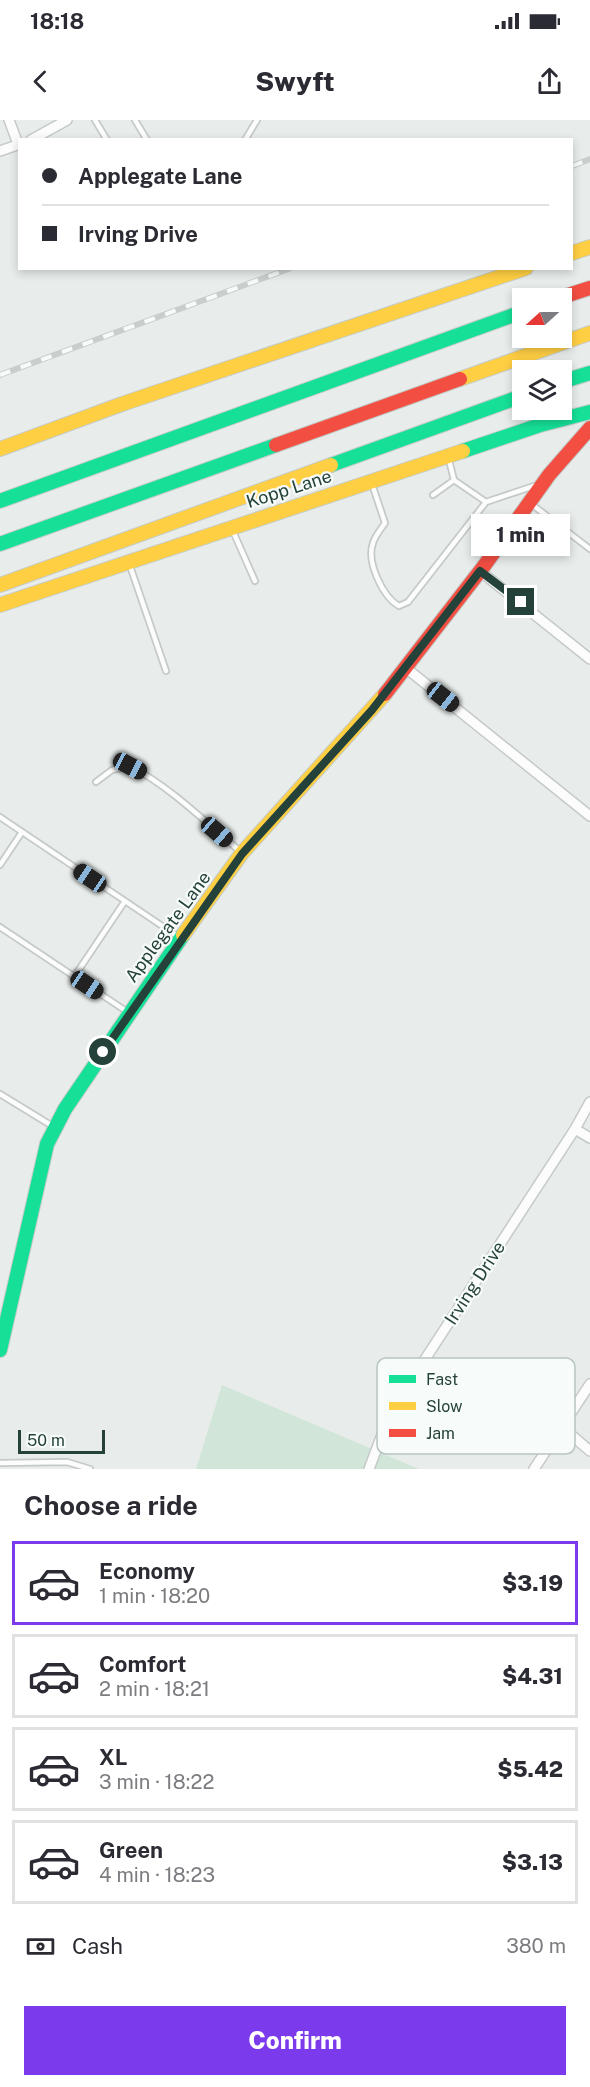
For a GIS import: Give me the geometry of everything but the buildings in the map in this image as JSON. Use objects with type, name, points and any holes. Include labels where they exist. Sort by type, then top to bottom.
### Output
[{"type":"main road","points":[[573,254],[590,247]]},
{"type":"main road","points":[[0,449],[122,404],[519,270]]},
{"type":"main road","points":[[572,294],[590,288]]},
{"type":"main road","points":[[0,501],[512,316]]},
{"type":"main road","points":[[0,544],[590,333]]},
{"type":"main road","points":[[572,379],[590,373]]},
{"type":"main road","points":[[0,585],[512,400]]},
{"type":"main road","name":"Kopp Lane","points":[[0,605],[540,425],[590,412]]},
{"type":"main road","name":"Applegate Lane","points":[[0,1350],[47,1144],[129,1013],[242,854],[372,710],[480,571],[545,482],[590,428]]},
{"type":"street","points":[[9,120],[18,142]]},
{"type":"street","points":[[35,138],[67,120]]},
{"type":"street","points":[[0,151],[18,144]]},
{"type":"street","points":[[480,571],[590,659]]},
{"type":"street","points":[[406,668],[590,816]]},
{"type":"street","name":"Irving Drive","points":[[426,1358],[575,1129],[590,1102]]},
{"type":"street","points":[[575,1129],[590,1138]]},
{"type":"street","points":[[575,1407],[590,1384]]},
{"type":"street","points":[[575,1438],[590,1451]]},
{"type":"street","name":"Irving Drive","points":[[369,1469],[377,1448]]},
{"type":"street","points":[[534,1469],[544,1454]]},
{"type":"lane","points":[[94,120],[106,138]]},
{"type":"lane","points":[[135,120],[146,138]]},
{"type":"lane","points":[[245,138],[257,120]]},
{"type":"lane","points":[[448,456],[454,480],[486,502]]},
{"type":"lane","points":[[433,495],[454,480]]},
{"type":"lane","points":[[371,481],[385,523],[372,543],[371,556],[375,572],[392,602],[399,606],[408,602],[486,502],[545,482]]},
{"type":"lane","points":[[530,503],[590,549]]},
{"type":"lane","points":[[231,528],[255,581]]},
{"type":"lane","points":[[128,561],[166,671]]},
{"type":"lane","points":[[96,782],[112,770],[130,766],[149,776],[194,810],[242,854]]},
{"type":"lane","points":[[0,817],[182,939]]},
{"type":"lane","points":[[0,865],[22,831]]},
{"type":"lane","points":[[74,977],[124,901]]},
{"type":"lane","points":[[0,927],[129,1013]]},
{"type":"lane","points":[[0,1094],[56,1128]]},
{"type":"lane","points":[[0,1462],[67,1462],[90,1469]]},
{"type":"green space","points":[[222,1385],[377,1451],[377,1454],[384,1454],[419,1469],[196,1469]]},
{"type":"railway","points":[[573,166],[590,159]]},
{"type":"railway","points":[[0,375],[286,270]]},
{"type":"traffic: fast","points":[[0,501],[512,316]]},
{"type":"traffic: fast","points":[[572,379],[590,373]]},
{"type":"traffic: fast","points":[[331,465],[512,400]]},
{"type":"traffic: fast","points":[[463,451],[540,425],[590,412]]},
{"type":"traffic: fast","points":[[0,544],[276,445]]},
{"type":"traffic: fast","points":[[0,1350],[47,1144],[65,1109],[183,935]]},
{"type":"traffic: slow","points":[[573,253],[590,247]]},
{"type":"traffic: slow","points":[[0,449],[122,404],[520,270]]},
{"type":"traffic: slow","points":[[460,379],[590,333]]},
{"type":"traffic: slow","points":[[0,605],[463,451]]},
{"type":"traffic: slow","points":[[0,585],[331,465]]},
{"type":"traffic: slow","points":[[183,935],[242,853],[385,694]]},
{"type":"traffic: jam","points":[[572,294],[590,288]]},
{"type":"traffic: jam","points":[[276,445],[460,379]]},
{"type":"traffic: jam","points":[[385,694],[484,566],[549,475],[590,428]]},
{"type":"route","points":[[103,1052],[134,1004],[242,854],[372,710],[480,571],[521,602]]}]
